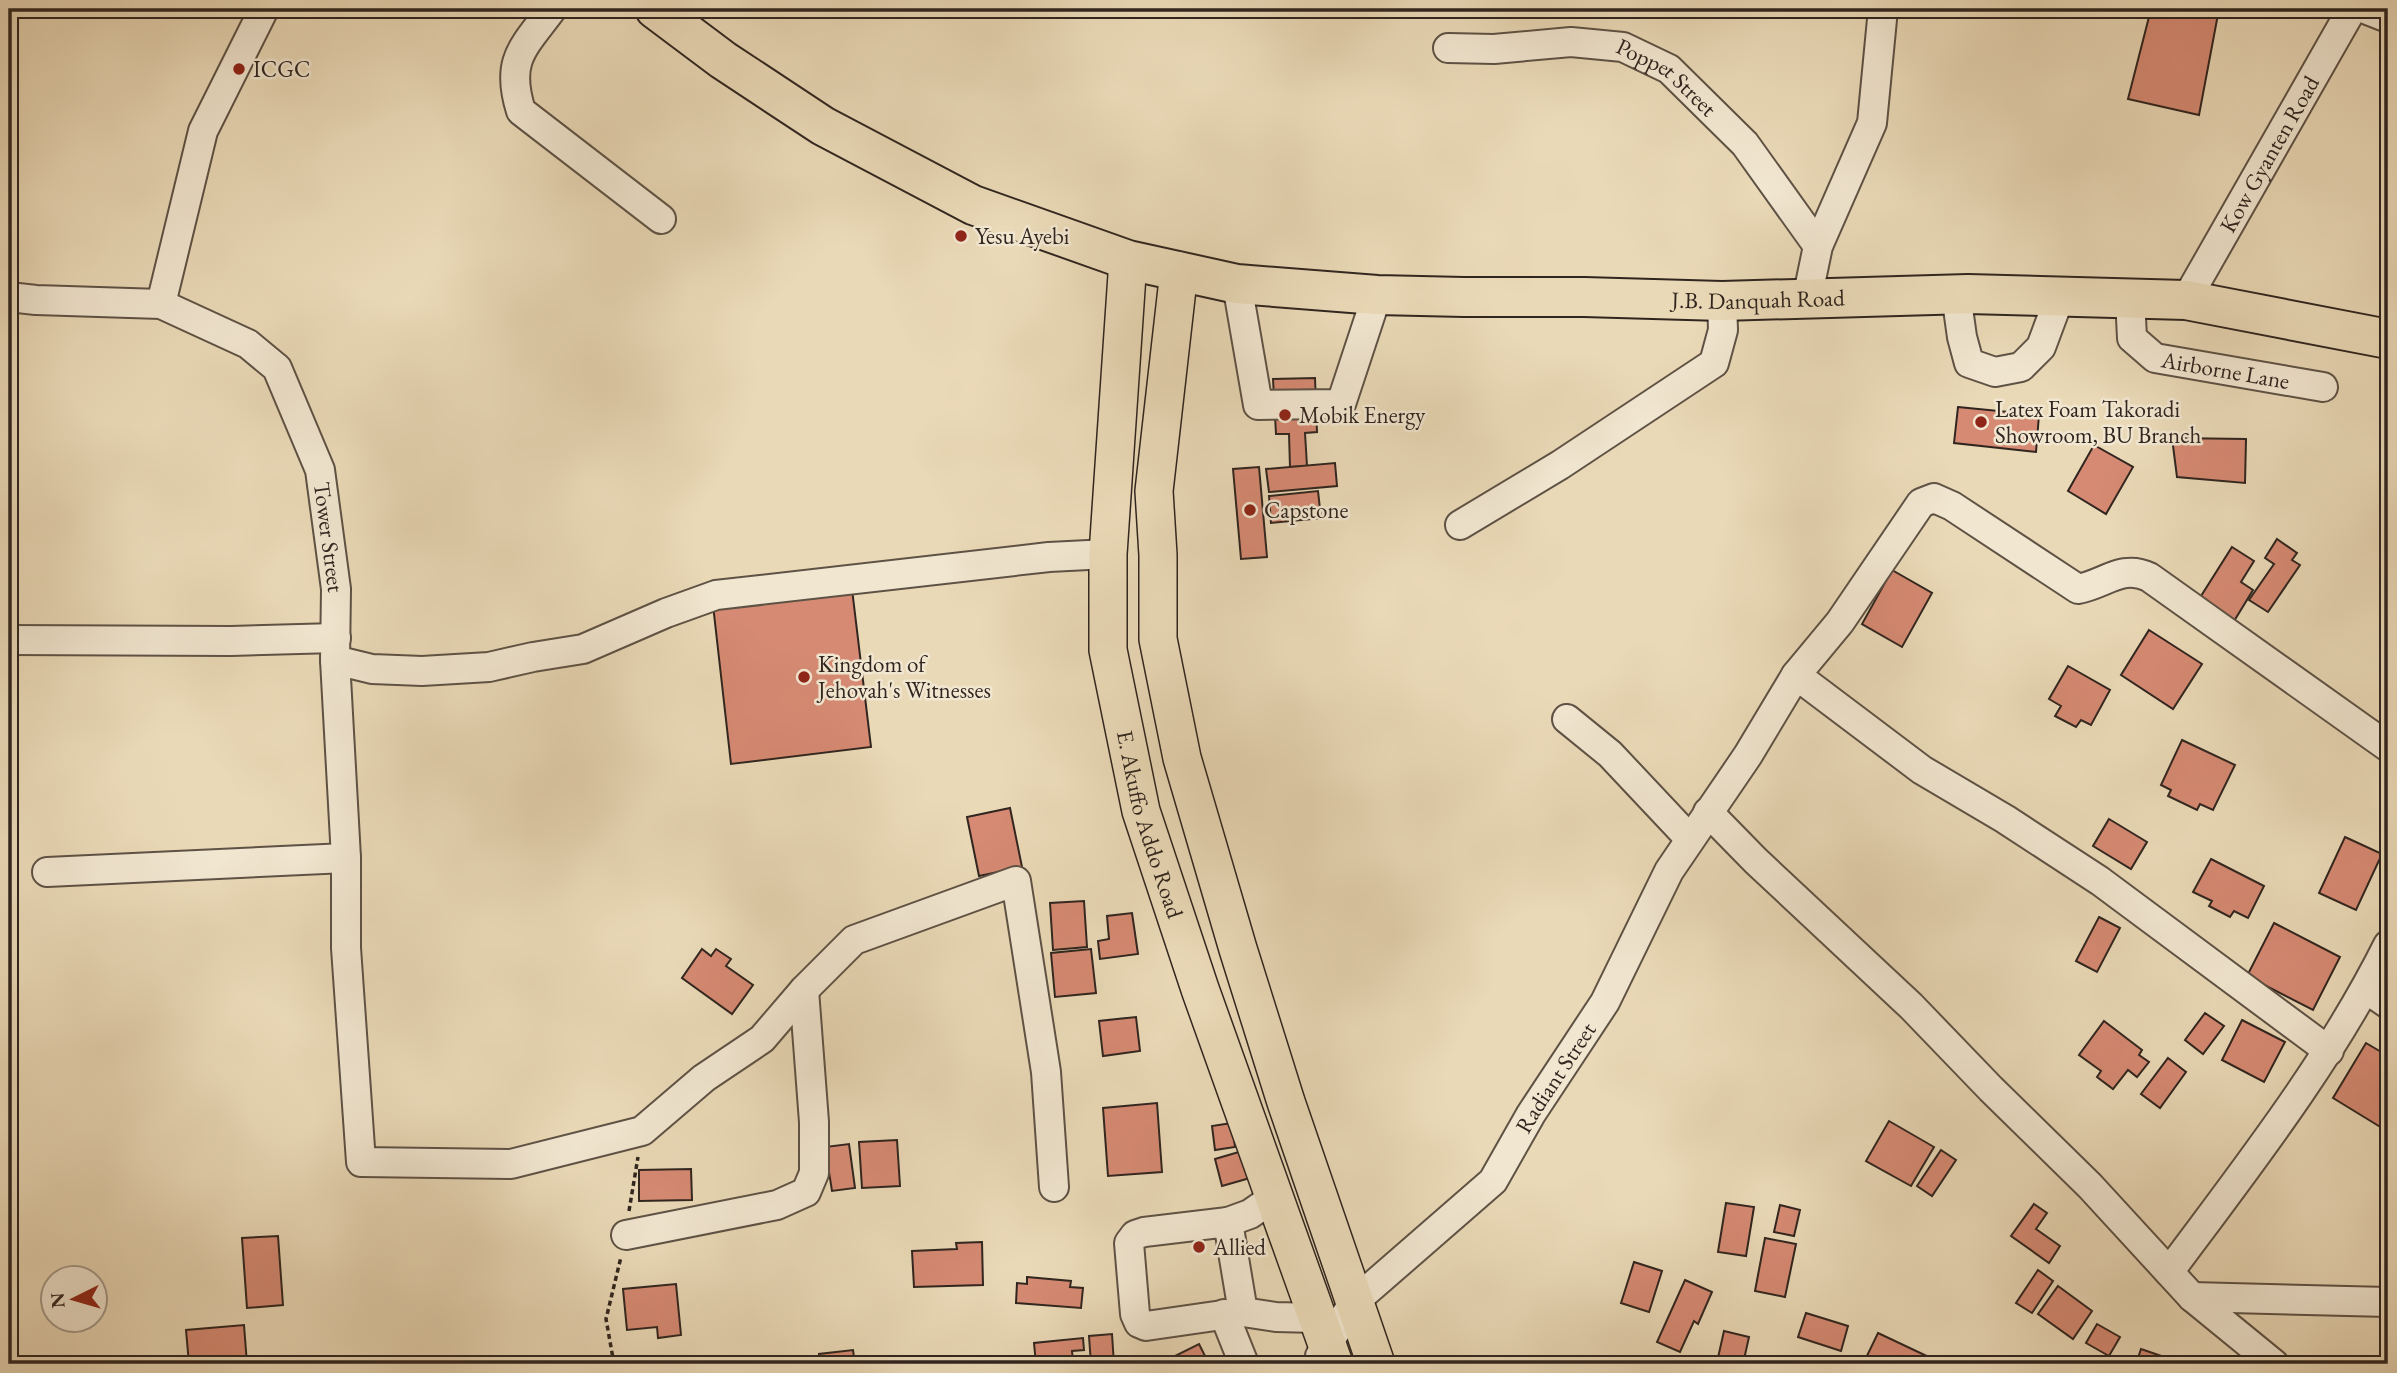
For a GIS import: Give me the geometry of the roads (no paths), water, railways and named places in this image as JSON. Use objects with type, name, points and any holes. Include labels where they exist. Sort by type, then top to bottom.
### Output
[{"type":"highway","name":"J.B. Danquah Road","points":[[655,9],[723,60],[824,126],[973,205],[1128,260],[1237,284],[1377,295],[1722,301],[1956,294],[2186,300],[2388,339]]},
{"type":"main road","name":"E. Akuffo Addo Road","points":[[1128,260],[1108,554],[1108,650],[1141,811],[1323,1348]]},
{"type":"main road","name":"E. Akuffo Addo Road","points":[[1179,271],[1154,491],[1158,555],[1158,639],[1182,758],[1286,1102],[1376,1364]]},
{"type":"street","points":[[9,297],[161,304],[204,131],[264,9]]},
{"type":"street","points":[[552,9],[522,50],[514,70],[516,95],[521,111],[661,219]]},
{"type":"street","points":[[1807,299],[1818,246],[1872,123],[1884,9]]},
{"type":"street","name":"Kow Gyanten Road","points":[[2186,300],[2352,9]]},
{"type":"street","points":[[2365,9],[2388,18]]},
{"type":"street","name":"Poppet Street","points":[[1448,48],[1494,49],[1571,42],[1623,47],[1669,69],[1745,144],[1818,246]]},
{"type":"street","points":[[1237,284],[1258,405],[1341,404],[1377,295]]},
{"type":"street","points":[[1956,294],[1969,363],[1995,372],[2021,367],[2041,347],[2060,296]]},
{"type":"street","name":"Airborne Lane","points":[[2130,298],[2132,338],[2155,358],[2323,387]]},
{"type":"street","points":[[1460,525],[1571,458],[1714,363],[1723,330],[1722,301]]},
{"type":"street","name":"Tower Street","points":[[161,304],[248,344],[276,368],[320,470],[336,589],[336,649],[346,858],[346,948],[361,1162],[511,1164],[642,1131],[704,1079],[762,1039],[804,990]]},
{"type":"street","name":"Radiant Street","points":[[1323,1348],[1354,1302],[1493,1181],[1531,1114],[1605,1002],[1669,871],[1748,755],[1796,675],[1840,622],[1921,503],[1934,498],[1952,506],[2078,589],[2090,587],[2124,572],[2138,571],[2388,747]]},
{"type":"street","points":[[9,640],[217,641],[336,649],[372,669],[422,671],[489,667],[583,649],[666,613],[716,595],[1035,559],[1108,554]]},
{"type":"street","points":[[1796,675],[1922,770],[2005,819],[2100,881],[2329,1051]]},
{"type":"street","points":[[1567,719],[1610,754],[1690,839]]},
{"type":"street","points":[[1708,812],[1756,861],[1911,1006],[2090,1186],[2192,1297],[2274,1364]]},
{"type":"street","points":[[47,872],[346,858]]},
{"type":"street","points":[[626,1235],[777,1205],[806,1192],[814,1173],[814,1122],[804,990],[854,940],[1016,881],[1046,1072],[1054,1186]]},
{"type":"street","points":[[2169,1272],[2329,1051],[2377,997],[2388,946]]},
{"type":"street","points":[[1273,1198],[1250,1214],[1228,1222],[1135,1235],[1129,1243],[1135,1314],[1139,1322],[1146,1326],[1233,1313],[1276,1317],[1323,1348]]},
{"type":"street","points":[[1228,1222],[1233,1313],[1244,1364]]},
{"type":"street","points":[[2192,1297],[2388,1303]]},
{"type":"place","name":"ICGC","points":[[239,69]]},
{"type":"place","name":"Yesu Ayebi","points":[[961,236]]},
{"type":"place","name":"Mobik Energy","points":[[1285,415]]},
{"type":"place","name":"Latex Foam Takoradi Showroom, BU Branch","points":[[1981,422]]},
{"type":"place","name":"Capstone","points":[[1250,510]]},
{"type":"place","name":"Kingdom of Jehovah's Witnesses","points":[[804,677]]},
{"type":"place","name":"Allied","points":[[1199,1247]]}]
